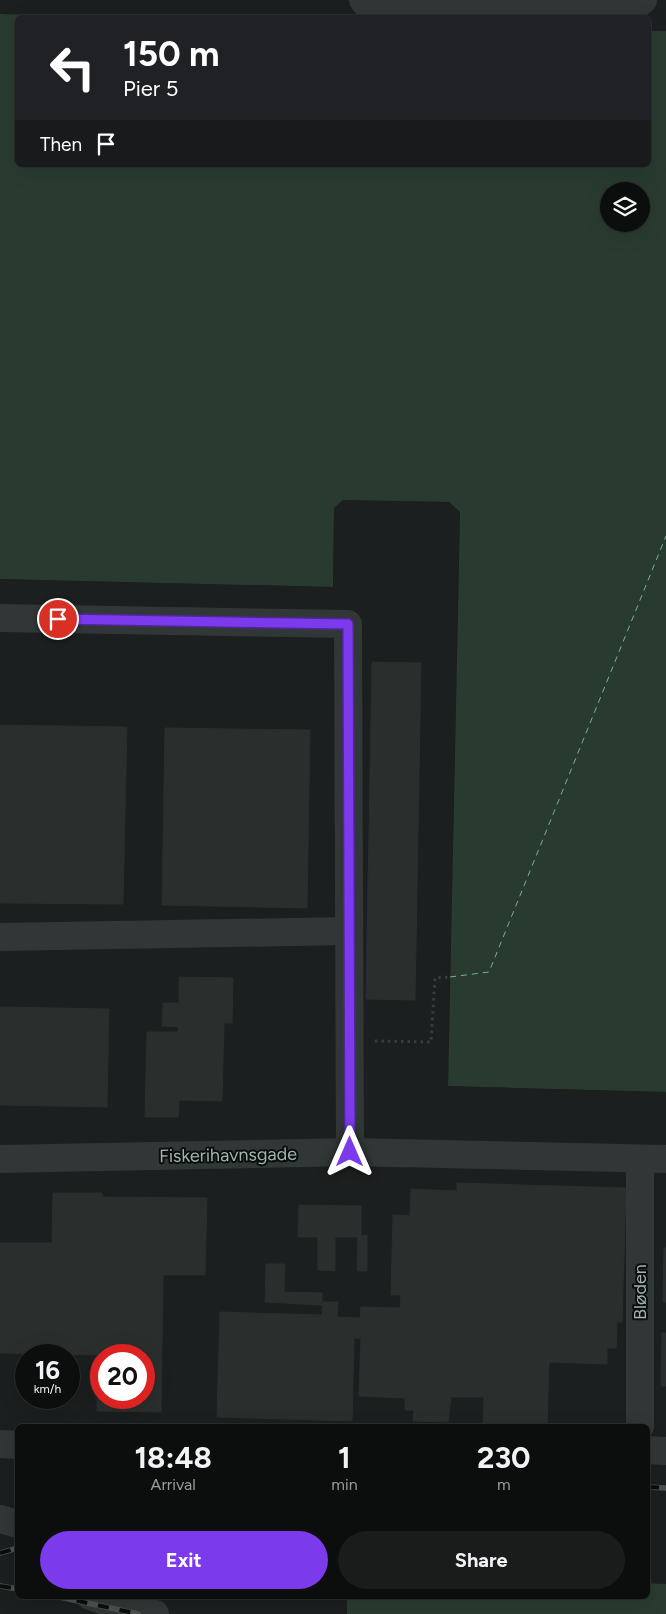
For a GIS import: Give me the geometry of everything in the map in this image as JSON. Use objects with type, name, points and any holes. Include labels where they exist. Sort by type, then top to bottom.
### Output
[{"type":"street","points":[[363,0],[372,11],[513,5],[634,6],[643,0]]},
{"type":"street","points":[[0,618],[348,624],[350,1152]]},
{"type":"street","points":[[0,937],[349,931]]},
{"type":"street","name":"Fiskerihavnsgade","points":[[0,1159],[350,1152],[653,1159]]},
{"type":"street","name":"Bløden","points":[[640,1424],[653,1159]]},
{"type":"street","points":[[0,1444],[15,1444]]},
{"type":"street","points":[[650,1450],[666,1451]]},
{"type":"street","points":[[0,1518],[15,1523]]},
{"type":"street","points":[[99,1599],[122,1607],[155,1614]]},
{"type":"path","points":[[350,1041],[431,1042],[435,978],[450,977]]},
{"type":"shaded area","points":[[0,0],[666,0],[666,31],[651,31],[651,15],[0,14]]},
{"type":"shaded area","points":[[0,14],[44,15],[15,15],[15,167],[651,167],[651,31],[666,31],[666,1092],[448,1086],[460,512],[449,502],[343,500],[334,508],[333,587],[0,579]]},
{"type":"shaded area","points":[[343,500],[449,502],[460,512],[448,1086],[666,1092],[666,1584],[650,1583],[650,1424],[15,1424],[15,1599],[345,1599],[347,1614],[0,1614],[0,579],[333,587],[334,508]]},
{"type":"shaded area","points":[[650,1583],[666,1584],[666,1614],[347,1614],[345,1599],[650,1599]]},
{"type":"building","points":[[372,662],[421,663],[415,1000],[366,999]]},
{"type":"building","points":[[0,725],[127,727],[123,904],[0,903]]},
{"type":"building","points":[[165,728],[310,730],[307,908],[162,905]]},
{"type":"building","points":[[179,977],[233,978],[232,1023],[224,1023],[222,1101],[179,1100],[178,1117],[145,1117],[147,1032],[178,1032],[178,1027],[162,1026],[163,1003],[179,1003]]},
{"type":"building","points":[[0,1007],[109,1009],[107,1107],[0,1105]]},
{"type":"building","points":[[457,1183],[626,1188],[622,1322],[617,1322],[616,1348],[607,1348],[607,1364],[549,1362],[547,1424],[483,1424],[484,1397],[451,1397],[448,1422],[413,1421],[414,1410],[405,1410],[405,1398],[359,1396],[361,1338],[354,1338],[352,1421],[217,1417],[220,1312],[322,1315],[323,1302],[338,1302],[337,1317],[360,1318],[361,1307],[400,1308],[401,1295],[391,1295],[393,1215],[410,1216],[411,1189],[457,1191]]},
{"type":"building","points":[[53,1193],[102,1193],[103,1197],[207,1198],[205,1275],[163,1275],[161,1412],[97,1411],[97,1409],[155,1409],[155,1344],[90,1344],[90,1355],[80,1355],[80,1344],[15,1344],[15,1353],[0,1353],[0,1243],[52,1243]]},
{"type":"building","points":[[299,1205],[361,1206],[361,1236],[367,1235],[367,1271],[357,1271],[358,1237],[335,1237],[335,1271],[318,1270],[318,1237],[298,1237]]},
{"type":"building","points":[[664,1248],[666,1248],[666,1302],[663,1302]]},
{"type":"building","points":[[266,1264],[285,1264],[284,1292],[322,1293],[322,1305],[265,1302]]},
{"type":"building","points":[[662,1333],[666,1333],[666,1386],[661,1386]]},
{"type":"ferry route","points":[[450,977],[489,972],[666,536]]},
{"type":"railway","points":[[650,1487],[666,1488]]},
{"type":"railway","points":[[0,1553],[15,1549]]},
{"type":"railway","points":[[0,1586],[15,1588]]},
{"type":"railway","points":[[69,1599],[138,1614]]},
{"type":"route","points":[[58,619],[348,624],[350,1152]]}]
